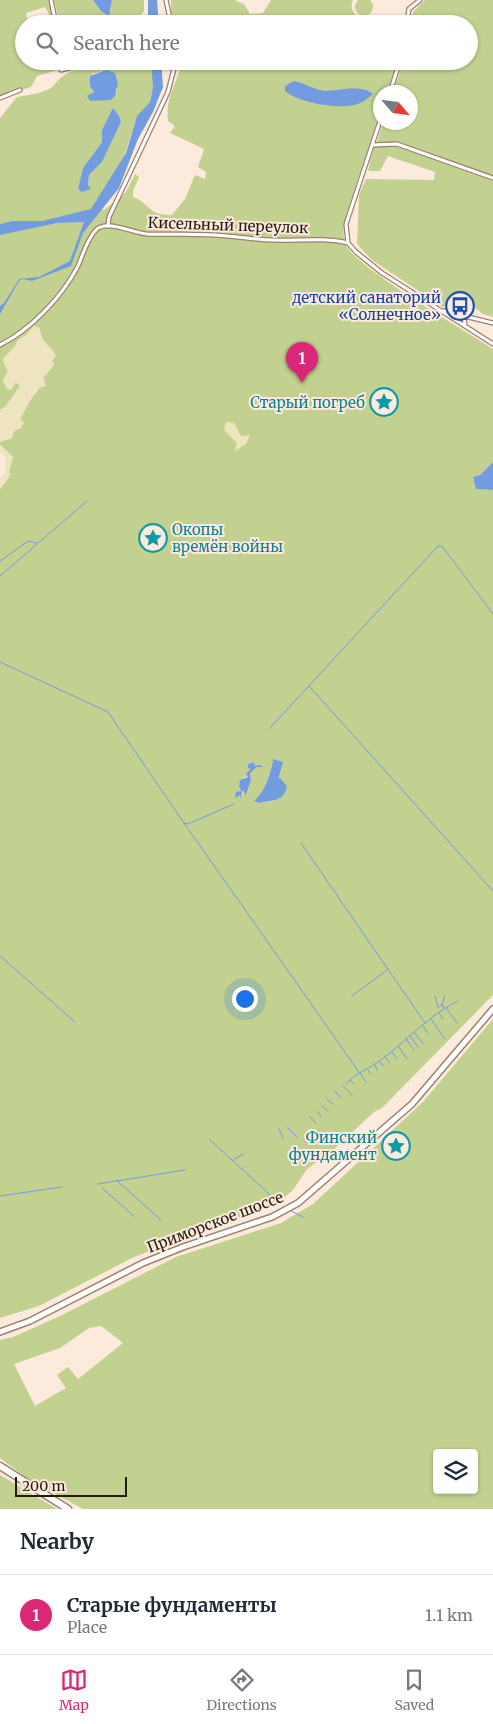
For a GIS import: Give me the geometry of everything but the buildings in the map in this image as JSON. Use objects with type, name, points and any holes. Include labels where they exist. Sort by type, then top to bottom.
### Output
[{"type":"highway","points":[[0,1466],[68,1509]]},
{"type":"main road","name":"Приморское шоссе","points":[[0,1332],[30,1321],[143,1263],[183,1247],[272,1218],[298,1203],[408,1108],[493,1009]]},
{"type":"street","points":[[51,0],[54,15]]},
{"type":"street","points":[[166,0],[169,15]]},
{"type":"street","points":[[408,15],[409,8],[420,0]]},
{"type":"street","points":[[0,346],[22,331],[46,307],[72,276],[96,230],[108,226],[109,217],[168,92],[174,70]]},
{"type":"street","points":[[392,85],[397,70]]},
{"type":"street","points":[[0,98],[20,90]]},
{"type":"street","points":[[377,130],[346,224],[348,242],[356,252],[382,273],[493,344]]},
{"type":"street","points":[[372,145],[397,144],[493,178]]},
{"type":"street","name":"Кисельный переулок","points":[[108,226],[142,234],[190,234],[248,240],[295,241],[331,238],[348,242]]},
{"type":"street","points":[[443,312],[452,309],[457,310],[464,316],[493,323]]},
{"type":"street","points":[[464,316],[465,327]]},
{"type":"green space","points":[[361,-1],[367,-1],[372,4],[372,10],[367,15],[358,13],[355,7]]},
{"type":"green space","points":[[0,0],[48,0],[52,15],[48,15],[45,7],[26,13],[26,15],[15,15],[15,70],[58,70],[37,76],[31,87],[0,96]]},
{"type":"green space","points":[[54,0],[93,0],[101,11],[110,13],[112,0],[144,0],[144,11],[141,15],[58,15]]},
{"type":"green space","points":[[171,0],[234,0],[244,4],[250,14],[263,13],[271,0],[353,0],[353,11],[356,15],[171,15]]},
{"type":"green space","points":[[425,0],[493,0],[493,176],[398,143],[377,142],[381,130],[418,130],[418,85],[395,85],[401,70],[478,70],[478,15],[412,15]]},
{"type":"green space","points":[[74,70],[106,70],[152,70],[153,90],[149,105],[136,119],[123,160],[95,204],[104,210],[126,192],[135,174],[139,177],[133,191],[133,197],[153,211],[164,215],[172,215],[185,199],[195,175],[205,179],[206,172],[198,167],[204,149],[170,133],[175,126],[168,121],[168,104],[180,70],[395,70],[389,85],[373,85],[373,130],[375,130],[346,215],[345,243],[352,253],[388,282],[493,349],[493,462],[480,475],[473,477],[476,489],[493,490],[493,995],[382,1108],[374,1112],[333,1150],[307,1169],[293,1190],[278,1203],[134,1257],[39,1306],[0,1318],[0,489],[9,477],[13,457],[0,445],[0,442],[12,438],[26,408],[45,382],[43,378],[54,365],[52,361],[56,355],[43,340],[39,328],[34,326],[26,336],[18,340],[13,351],[4,357],[3,361],[8,371],[3,381],[8,389],[16,382],[20,386],[6,406],[0,410],[0,118],[17,97],[49,89]],"holes":[[[106,70],[117,77],[117,92],[105,99],[92,101],[89,95],[94,92],[90,86],[92,74]],[[112,112],[121,122],[102,162],[89,175],[88,185],[78,190],[83,168],[102,142],[102,130]],[[273,761],[282,765],[279,780],[287,786],[273,801],[259,803],[255,801],[269,777]],[[254,762],[255,766],[263,767],[257,767],[250,773],[251,780],[246,795],[244,790],[241,797],[240,795],[234,796],[240,792],[239,785],[244,777],[248,777],[246,773],[251,769],[248,764]]]},
{"type":"green space","points":[[374,146],[396,146],[493,180],[493,317],[483,314],[465,300],[443,307],[372,260],[357,244],[359,195],[366,179],[434,180],[435,172],[388,156],[380,171],[368,171]]},
{"type":"green space","points":[[493,1019],[493,1509],[83,1509],[28,1479],[0,1458],[0,1340],[13,1337],[60,1316],[176,1257],[281,1223],[313,1204],[423,1102]],"holes":[[[101,1326],[123,1343],[78,1379],[68,1367],[57,1375],[66,1388],[35,1406],[14,1364],[60,1348],[89,1328]]]},
{"type":"green space","points":[[0,1475],[57,1509],[0,1509]]},
{"type":"sand","points":[[34,326],[39,328],[43,340],[56,355],[52,361],[54,365],[43,378],[46,386],[36,389],[20,420],[24,422],[21,428],[13,432],[12,437],[0,442],[0,410],[6,406],[20,386],[16,382],[11,390],[7,389],[3,381],[8,371],[3,361],[18,340],[26,335]]},
{"type":"sand","points":[[226,422],[234,423],[241,436],[250,435],[246,444],[235,451],[237,443],[224,430]]},
{"type":"sand","points":[[0,445],[13,457],[9,473],[11,474],[0,489],[0,479],[5,472],[6,457],[0,453]]},
{"type":"water","points":[[93,0],[112,0],[109,15],[101,11]]},
{"type":"water","points":[[148,0],[157,0],[158,15],[148,15]]},
{"type":"water","points":[[106,70],[115,73],[118,83],[115,96],[111,100],[90,101],[87,96],[94,92],[90,86],[90,76]]},
{"type":"water","points":[[152,70],[162,70],[163,87],[153,112],[138,139],[119,188],[83,233],[71,266],[32,281],[23,279],[19,281],[0,314],[0,306],[4,303],[19,279],[39,277],[70,261],[84,222],[57,223],[0,235],[0,224],[13,221],[42,221],[91,209],[126,153],[137,116],[150,102],[153,88]]},
{"type":"water","points":[[294,81],[325,91],[362,89],[373,94],[362,102],[353,105],[333,106],[300,99],[285,91],[285,86]]},
{"type":"water","points":[[113,108],[121,122],[102,162],[89,175],[88,185],[91,189],[82,192],[78,189],[83,168],[102,142],[102,130]]},
{"type":"water","points":[[493,462],[493,490],[476,489],[473,477],[480,475]]},
{"type":"water","points":[[273,759],[283,762],[279,777],[287,786],[280,798],[259,803],[254,801],[258,798],[267,782]]},
{"type":"water","points":[[254,762],[255,766],[260,765],[263,767],[257,767],[250,773],[251,780],[246,795],[243,790],[240,799],[240,795],[235,798],[236,792],[241,791],[239,787],[240,780],[248,777],[246,773],[251,769],[248,768],[248,764]]},
{"type":"waterway","points":[[0,576],[87,501]]},
{"type":"waterway","points":[[0,561],[28,541],[37,543]]},
{"type":"waterway","points":[[269,729],[438,546],[442,546],[493,614]]},
{"type":"waterway","points":[[0,662],[108,712],[184,823],[188,824],[234,804]]},
{"type":"waterway","points":[[309,686],[493,891]]},
{"type":"waterway","points":[[184,823],[366,1082]]},
{"type":"waterway","points":[[301,843],[425,1023]]},
{"type":"waterway","points":[[0,956],[75,1022]]},
{"type":"waterway","points":[[352,996],[387,970]]},
{"type":"waterway","points":[[444,1008],[442,1005],[445,995]]},
{"type":"waterway","points":[[435,996],[438,1007],[442,1005]]},
{"type":"waterway","points":[[346,1084],[388,1055],[436,1014],[458,1001]]},
{"type":"waterway","points":[[446,1008],[457,1023]]},
{"type":"waterway","points":[[439,1013],[443,1019]]},
{"type":"waterway","points":[[431,1019],[445,1039]]},
{"type":"waterway","points":[[423,1026],[428,1033]]},
{"type":"waterway","points":[[415,1033],[423,1044]]},
{"type":"waterway","points":[[410,1036],[418,1047]]},
{"type":"waterway","points":[[406,1039],[414,1050]]},
{"type":"waterway","points":[[398,1046],[407,1059]]},
{"type":"waterway","points":[[392,1052],[397,1059]]},
{"type":"waterway","points":[[385,1057],[390,1063]]},
{"type":"waterway","points":[[380,1062],[383,1066]]},
{"type":"waterway","points":[[375,1065],[377,1070]]},
{"type":"waterway","points":[[368,1070],[370,1074]]},
{"type":"waterway","points":[[350,1080],[354,1084]]},
{"type":"waterway","points":[[343,1086],[352,1095]]},
{"type":"waterway","points":[[335,1091],[341,1098]]},
{"type":"waterway","points":[[327,1099],[333,1104]]},
{"type":"waterway","points":[[322,1106],[328,1111]]},
{"type":"waterway","points":[[317,1111],[321,1116]]},
{"type":"waterway","points":[[310,1117],[316,1123]]},
{"type":"waterway","points":[[288,1128],[297,1137]]},
{"type":"waterway","points":[[279,1129],[283,1138]]},
{"type":"waterway","points":[[209,1139],[280,1204]]},
{"type":"waterway","points":[[234,1159],[244,1154]]},
{"type":"waterway","points":[[98,1184],[185,1170]]},
{"type":"waterway","points":[[116,1180],[161,1220]]},
{"type":"waterway","points":[[0,1196],[62,1187]]},
{"type":"waterway","points":[[102,1188],[134,1216]]},
{"type":"waterway","points":[[291,1211],[303,1217]]},
{"type":"place","name":"детский санаторий «Солнечное»","points":[[460,306]]},
{"type":"place","name":"Старые фундаменты","points":[[302,383]]},
{"type":"place","name":"Старый погреб","points":[[384,402]]},
{"type":"place","name":"Окопы времён войны","points":[[153,538]]},
{"type":"place","name":"Финский фундамент","points":[[396,1146]]}]
